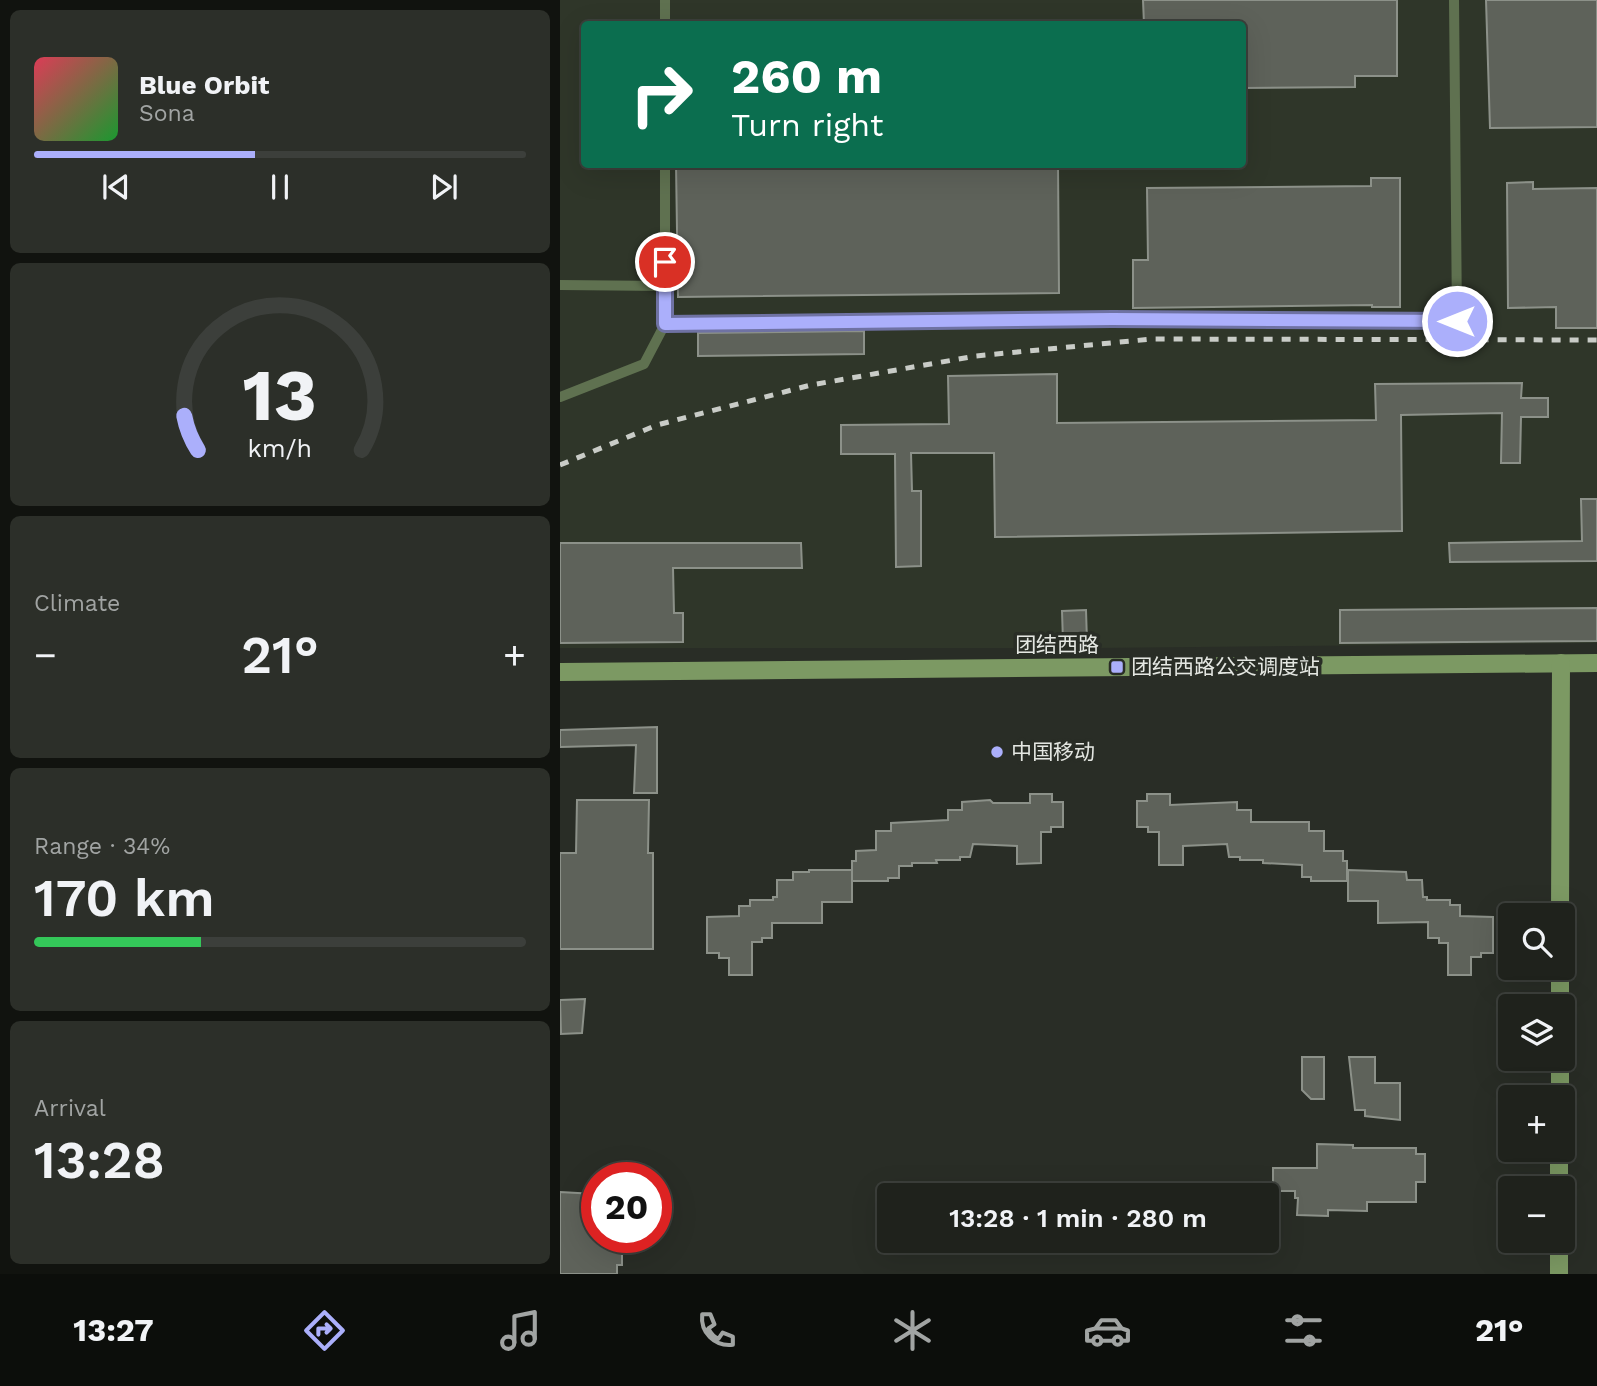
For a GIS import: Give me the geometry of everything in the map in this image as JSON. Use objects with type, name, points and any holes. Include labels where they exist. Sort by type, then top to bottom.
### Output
[{"type":"street","points":[[1560,903],[1561,663]]},
{"type":"street","name":"团结西路","points":[[560,672],[1597,663]]},
{"type":"street","points":[[1559,1253],[1559,1274]]},
{"type":"lane","points":[[665,0],[665,21]]},
{"type":"lane","points":[[665,324],[1112,319],[1457,321],[1454,0]]},
{"type":"lane","points":[[560,397],[644,364],[665,324],[665,168]]},
{"type":"lane","points":[[560,285],[665,286]]},
{"type":"shaded area","points":[[560,0],[1597,0],[1597,643],[1097,648],[560,648]]},
{"type":"building","points":[[1143,0],[1397,0],[1397,76],[1355,76],[1355,87],[1246,88],[1246,21],[1144,21]]},
{"type":"building","points":[[1486,0],[1597,0],[1597,127],[1490,128]]},
{"type":"building","points":[[676,168],[1058,168],[1059,293],[678,297]]},
{"type":"building","points":[[1371,178],[1400,178],[1400,307],[1372,305],[1133,308],[1133,260],[1148,260],[1147,188],[1371,186]]},
{"type":"building","points":[[1533,182],[1533,189],[1597,188],[1597,328],[1556,328],[1556,307],[1508,308],[1507,183]]},
{"type":"building","points":[[864,331],[864,354],[698,356],[698,333]]},
{"type":"building","points":[[1057,374],[1057,423],[1376,420],[1375,384],[1522,383],[1521,398],[1548,398],[1548,417],[1521,417],[1520,463],[1501,463],[1502,413],[1401,415],[1402,531],[995,537],[994,453],[911,453],[912,491],[921,491],[921,566],[896,567],[895,454],[841,454],[841,425],[949,424],[948,376]]},
{"type":"building","points":[[1581,499],[1597,499],[1597,561],[1450,562],[1449,543],[1582,541]]},
{"type":"building","points":[[560,543],[801,543],[802,568],[673,568],[674,613],[683,613],[683,642],[560,643]]},
{"type":"building","points":[[1597,608],[1597,641],[1340,643],[1340,610]]},
{"type":"building","points":[[1086,610],[1087,642],[1063,642],[1062,611]]},
{"type":"building","points":[[657,727],[657,793],[634,793],[636,745],[560,747],[560,730]]},
{"type":"building","points":[[1030,794],[1052,794],[1052,802],[1063,802],[1063,827],[1051,827],[1051,832],[1041,832],[1041,863],[1017,864],[1017,846],[973,844],[970,857],[899,866],[899,878],[888,878],[888,881],[852,881],[852,861],[856,861],[856,851],[876,850],[876,831],[891,831],[891,823],[948,820],[948,810],[962,810],[962,802],[990,800],[993,803],[1030,803]]},
{"type":"building","points":[[1147,794],[1170,794],[1170,805],[1237,802],[1237,810],[1251,810],[1251,822],[1309,822],[1309,831],[1324,831],[1324,851],[1343,851],[1343,861],[1347,861],[1347,881],[1311,881],[1311,877],[1302,877],[1302,865],[1263,863],[1263,860],[1229,857],[1227,844],[1183,846],[1183,865],[1159,865],[1159,832],[1148,832],[1148,827],[1137,827],[1137,801],[1147,801]]},
{"type":"building","points":[[577,800],[649,800],[648,853],[653,853],[653,949],[560,949],[560,853],[576,853]]},
{"type":"building","points":[[852,870],[852,902],[822,902],[822,923],[772,923],[772,938],[752,942],[752,975],[729,975],[729,958],[719,958],[719,953],[707,953],[707,917],[739,916],[739,906],[750,906],[750,900],[773,900],[773,897],[777,897],[777,880],[793,880],[793,872]]},
{"type":"building","points":[[1348,870],[1406,872],[1407,880],[1422,880],[1423,897],[1427,897],[1427,900],[1450,900],[1450,905],[1460,905],[1460,916],[1493,917],[1493,953],[1481,953],[1481,957],[1471,957],[1471,975],[1448,975],[1448,943],[1439,943],[1439,938],[1428,938],[1428,922],[1378,923],[1378,901],[1348,901]]},
{"type":"building","points":[[585,999],[582,1033],[561,1034],[560,1000]]},
{"type":"building","points":[[1302,1057],[1324,1057],[1324,1099],[1311,1099],[1302,1090]]},
{"type":"building","points":[[1349,1057],[1375,1057],[1375,1083],[1400,1083],[1400,1120],[1365,1116],[1365,1110],[1355,1110]]},
{"type":"building","points":[[1317,1144],[1353,1145],[1353,1148],[1416,1148],[1416,1154],[1425,1154],[1425,1182],[1416,1182],[1416,1202],[1367,1202],[1367,1211],[1328,1210],[1328,1216],[1297,1215],[1298,1198],[1295,1198],[1295,1191],[1279,1191],[1279,1183],[1273,1183],[1273,1168],[1317,1168]]},
{"type":"building","points":[[560,1192],[581,1193],[581,1253],[622,1253],[622,1265],[617,1265],[617,1274],[560,1274]]},
{"type":"railway","points":[[560,465],[657,425],[811,385],[976,356],[1152,339],[1597,340]]},
{"type":"place","name":"团结西路公交调度站","points":[[1117,667]]},
{"type":"place","name":"中国移动","points":[[997,752]]},
{"type":"route","points":[[665,262],[665,324],[1112,319],[1457,321]]}]
